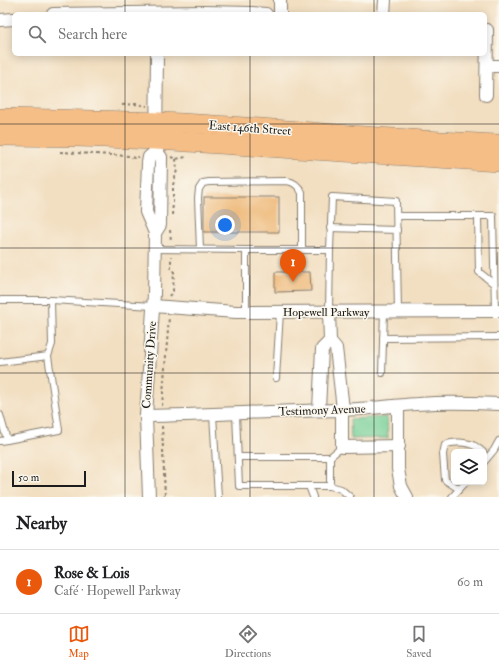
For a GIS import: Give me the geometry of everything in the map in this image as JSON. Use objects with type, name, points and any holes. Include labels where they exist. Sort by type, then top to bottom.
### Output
[{"type":"main road","name":"East 146th Street","points":[[0,118],[102,119],[156,137],[499,162]]},
{"type":"main road","name":"East 146th Street","points":[[0,136],[424,140],[499,144]]},
{"type":"street","points":[[280,0],[280,12]]},
{"type":"street","points":[[384,12],[385,0]]},
{"type":"street","points":[[0,20],[12,19]]},
{"type":"street","points":[[486,95],[487,30]]},
{"type":"street","points":[[156,137],[157,56]]},
{"type":"street","points":[[487,66],[499,66]]},
{"type":"street","name":"Community Drive","points":[[149,497],[146,416],[153,306],[155,233],[146,212],[148,163],[156,137]]},
{"type":"street","name":"Hopewell Parkway","points":[[153,306],[246,312],[497,311]]},
{"type":"street","points":[[329,311],[330,341],[336,348],[342,409],[342,447],[399,446]]},
{"type":"street","points":[[319,409],[322,349],[330,341]]},
{"type":"street","name":"Testimony Avenue","points":[[146,416],[236,414],[454,402],[499,404]]},
{"type":"street","points":[[398,406],[399,477],[401,486],[407,497]]},
{"type":"lane","points":[[200,249],[198,198],[199,189],[203,183],[289,181],[299,187],[302,193],[302,250]]},
{"type":"lane","points":[[329,311],[332,197],[396,201],[398,312]]},
{"type":"lane","points":[[397,216],[493,216],[494,284],[497,311]]},
{"type":"lane","points":[[478,216],[479,272],[494,284]]},
{"type":"lane","points":[[330,228],[397,230]]},
{"type":"lane","points":[[155,249],[330,250]]},
{"type":"lane","points":[[246,250],[246,312]]},
{"type":"lane","points":[[0,300],[52,300],[153,306]]},
{"type":"lane","points":[[0,415],[3,441],[60,430],[48,356],[52,344],[52,300]]},
{"type":"lane","points":[[276,378],[280,312]]},
{"type":"lane","points":[[382,373],[384,312]]},
{"type":"lane","points":[[383,338],[499,337]]},
{"type":"lane","points":[[0,362],[48,356]]},
{"type":"lane","points":[[236,414],[239,486],[330,486],[341,489],[350,497]]},
{"type":"lane","points":[[213,415],[218,497]]},
{"type":"lane","points":[[487,452],[499,441]]},
{"type":"lane","points":[[451,484],[445,480],[442,454],[445,446],[449,443],[464,443],[475,446],[479,449]]},
{"type":"lane","points":[[238,457],[330,456],[342,447]]},
{"type":"lane","points":[[330,456],[330,486]]},
{"type":"lane","points":[[453,485],[459,489]]},
{"type":"lane","points":[[452,497],[463,485]]},
{"type":"lane","points":[[309,486],[313,497]]},
{"type":"path","points":[[171,217],[174,203],[173,185],[177,170],[176,159]]},
{"type":"path","points":[[165,497],[162,416],[169,296],[173,292],[174,272],[171,269],[170,229]]},
{"type":"green space","points":[[387,417],[388,438],[351,439],[350,419]]},
{"type":"building","points":[[204,197],[279,197],[279,232],[204,232]]},
{"type":"building","points":[[275,272],[310,272],[311,291],[275,292]]},
{"type":"place","name":"Rose & Lois","points":[[293,282]]}]
